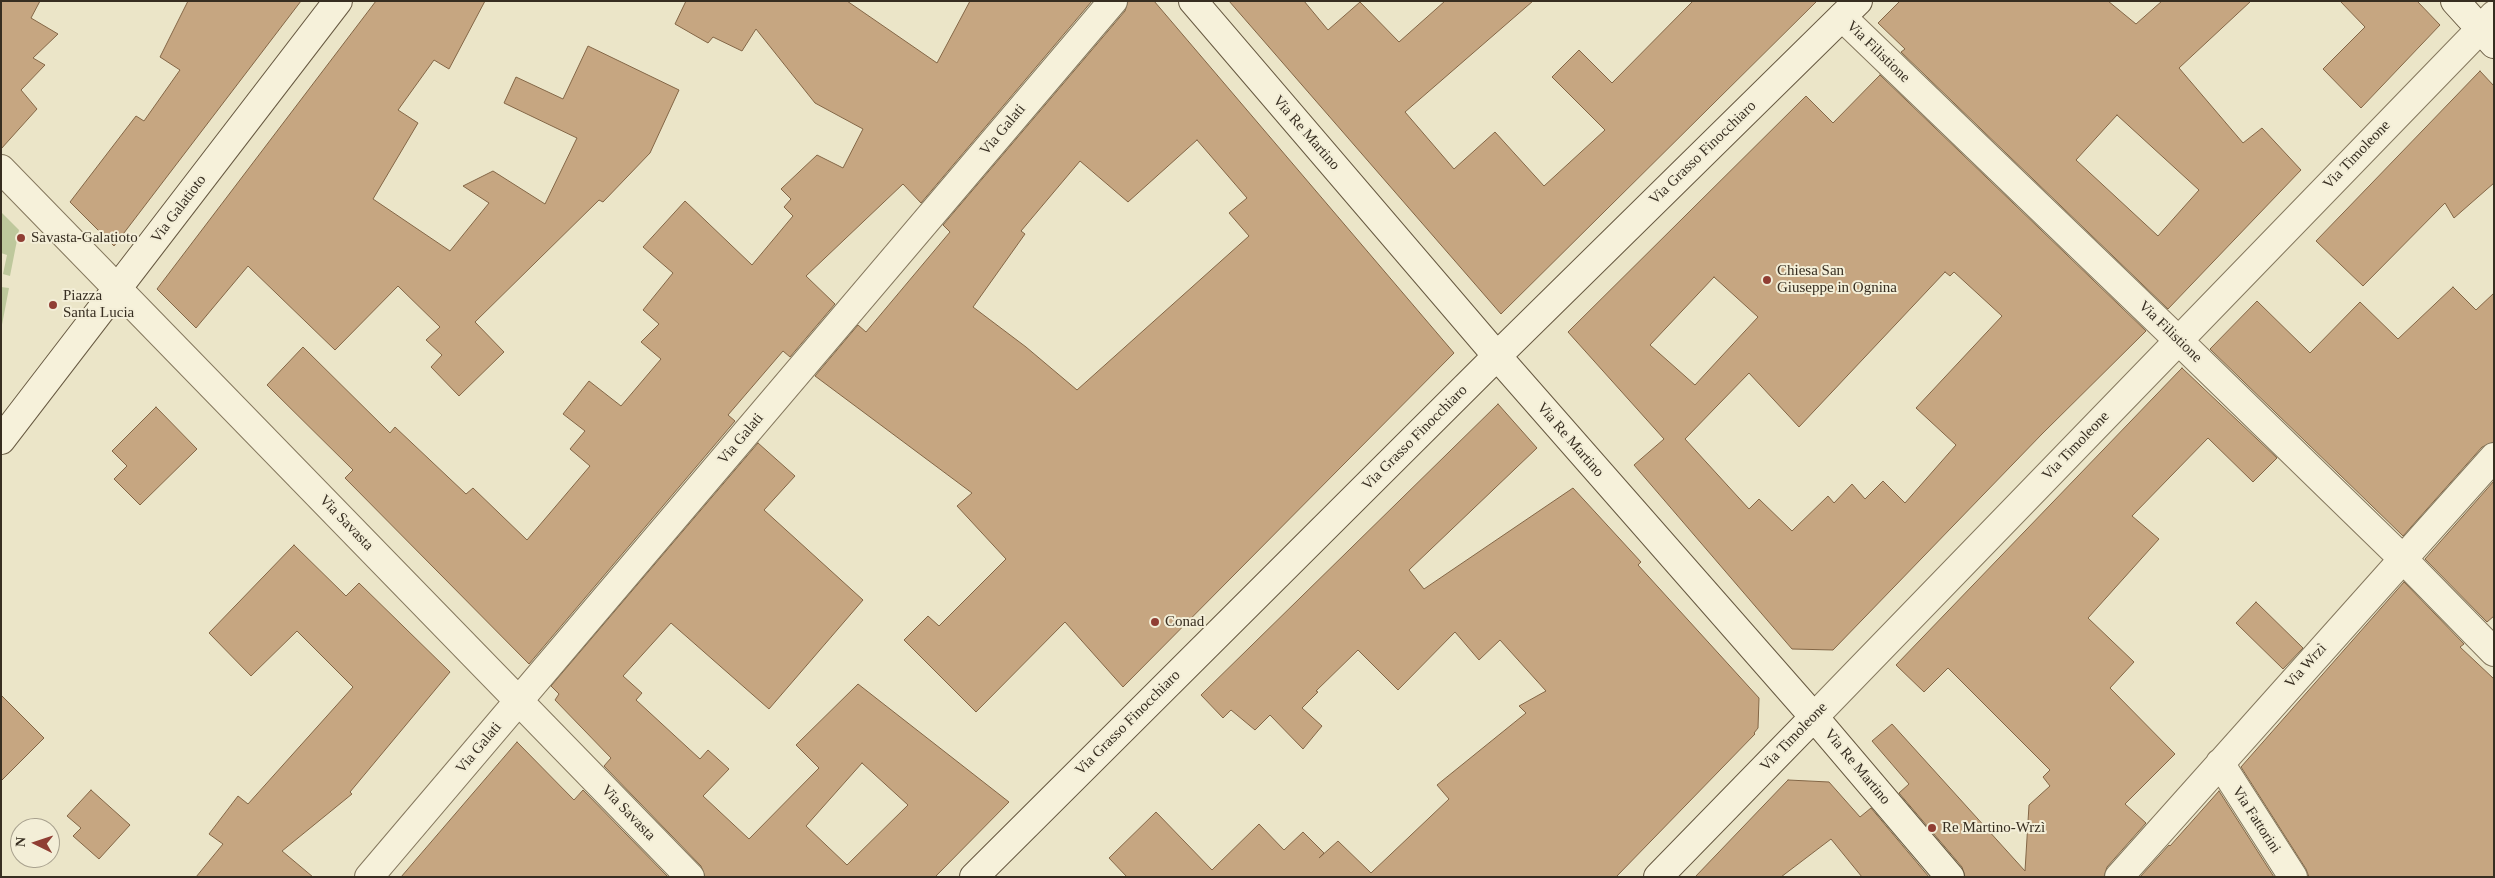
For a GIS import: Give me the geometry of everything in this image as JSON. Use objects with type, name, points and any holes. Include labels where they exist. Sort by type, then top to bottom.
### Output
[{"type":"street","name":"Via Galatioto","points":[[1,440],[338,1]]},
{"type":"street","name":"Via Galati","points":[[369,877],[1112,1]]},
{"type":"street","name":"Via Re Martino","points":[[1193,1],[1497,356],[1814,717],[1950,877]]},
{"type":"street","points":[[2455,1],[2489,29]]},
{"type":"street","name":"Via Grasso Finocchiaro","points":[[974,877],[1497,356],[1850,9]]},
{"type":"street","name":"Via Filistione","points":[[1850,9],[2178,340],[2402,558],[2494,652]]},
{"type":"street","name":"Via Timoleone","points":[[1658,877],[2178,340],[2489,29]]},
{"type":"street","name":"Via Savasta","points":[[1,169],[690,877]]},
{"type":"street","name":"Via Wrzì","points":[[2119,877],[2494,457]]},
{"type":"street","name":"Via Fattorini","points":[[2220,764],[2293,877]]},
{"type":"green space","points":[[1,212],[19,230],[10,276],[3,274],[7,255],[1,253]]},
{"type":"green space","points":[[1,287],[9,288],[1,330]]},
{"type":"building","points":[[1,1],[40,1],[31,18],[58,34],[33,58],[45,65],[21,90],[37,109],[1,149]]},
{"type":"building","points":[[188,1],[301,1],[114,246],[70,202],[136,116],[144,121],[180,70],[160,57]]},
{"type":"building","points":[[376,1],[485,1],[449,69],[434,60],[398,110],[418,123],[373,199],[450,251],[489,203],[463,186],[493,171],[545,204],[577,138],[504,103],[516,77],[563,99],[588,46],[679,90],[650,153],[603,202],[599,200],[475,322],[504,352],[459,396],[431,367],[442,355],[426,340],[440,327],[398,286],[335,350],[248,266],[196,328],[157,289]]},
{"type":"building","points":[[686,1],[847,1],[937,63],[970,1],[1092,1],[921,203],[903,184],[806,276],[835,304],[790,357],[783,351],[728,415],[735,421],[529,664],[345,478],[353,470],[267,385],[303,347],[390,433],[395,427],[466,494],[473,488],[527,540],[590,466],[570,449],[585,431],[563,414],[589,381],[621,406],[661,359],[641,342],[659,324],[643,310],[673,273],[643,247],[685,201],[752,265],[793,216],[784,207],[791,199],[781,189],[817,155],[843,168],[863,129],[815,103],[756,29],[742,51],[713,37],[708,43],[675,24]]},
{"type":"building","points":[[1128,1],[1154,1],[1454,353],[1123,687],[1065,622],[976,712],[904,640],[928,616],[939,626],[1006,559],[957,506],[972,493],[815,376],[858,325],[866,332],[950,232],[943,225],[1125,11]],"holes":[[[1197,140],[1247,198],[1229,213],[1249,236],[1077,390],[1026,347],[973,307],[1025,234],[1021,231],[1080,161],[1128,202]]]},
{"type":"building","points":[[1229,1],[1304,1],[1328,30],[1360,2],[1399,42],[1445,1],[1533,1],[1405,112],[1454,169],[1495,132],[1544,186],[1605,130],[1552,77],[1579,50],[1612,83],[1693,1],[1817,1],[1501,314]]},
{"type":"building","points":[[1900,1],[2108,1],[2136,24],[2162,1],[2251,1],[2179,68],[2243,143],[2262,128],[2301,170],[2168,309],[1901,52],[1905,49],[1878,23]],"holes":[[[2117,115],[2199,190],[2158,236],[2076,160]]]},
{"type":"building","points":[[2340,1],[2417,1],[2440,25],[2361,108],[2323,69],[2365,27]]},
{"type":"building","points":[[2480,71],[2494,86],[2494,183],[2454,218],[2445,203],[2363,286],[2316,241]]},
{"type":"building","points":[[1880,75],[2146,331],[2042,434],[1833,650],[1792,649],[1634,465],[1664,439],[1568,332],[1806,96],[1833,123]],"holes":[[[1945,272],[1950,276],[1954,272],[2002,316],[1916,408],[1956,445],[1905,503],[1883,481],[1865,499],[1852,484],[1834,503],[1828,496],[1792,531],[1759,499],[1749,509],[1685,439],[1749,373],[1799,427]],[[1714,277],[1758,317],[1695,385],[1650,345]]]},
{"type":"building","points":[[2453,287],[2476,310],[2494,293],[2494,442],[2482,447],[2403,536],[2210,349],[2257,301],[2310,353],[2360,302],[2398,339]]},
{"type":"building","points":[[2182,368],[2277,458],[2253,482],[2208,438],[2132,516],[2159,539],[2088,618],[2134,662],[2110,688],[2175,754],[2125,804],[2146,823],[2107,867],[2104,877],[1965,877],[1962,867],[1899,793],[1909,784],[1872,741],[1892,724],[2025,871],[2029,805],[2050,786],[2043,777],[2050,770],[1948,668],[1924,692],[1896,665]]},
{"type":"building","points":[[1498,404],[1537,448],[1409,570],[1424,589],[1573,488],[1641,562],[1638,565],[1759,698],[1758,728],[1755,734],[1616,877],[1127,877],[1109,858],[1156,812],[1212,870],[1259,824],[1284,850],[1303,832],[1324,853],[1319,858],[1338,841],[1371,873],[1449,799],[1437,785],[1526,713],[1519,706],[1546,691],[1500,640],[1479,660],[1455,632],[1398,690],[1358,650],[1316,691],[1318,692],[1302,708],[1322,726],[1303,749],[1270,715],[1255,730],[1231,710],[1223,718],[1201,695]]},
{"type":"building","points":[[156,407],[197,449],[140,505],[114,479],[127,466],[112,451]]},
{"type":"building","points":[[758,443],[795,476],[764,510],[863,600],[769,709],[671,623],[623,676],[642,693],[636,700],[700,759],[708,750],[729,769],[703,796],[749,839],[819,768],[796,745],[858,684],[1009,802],[935,877],[705,877],[701,866],[604,766],[611,758],[555,700],[559,694],[551,686]],"holes":[[[862,763],[908,805],[847,865],[806,826]]]},
{"type":"building","points":[[2494,481],[2494,616],[2487,622],[2425,559]]},
{"type":"building","points":[[294,545],[346,596],[359,583],[450,672],[350,792],[352,794],[282,851],[313,877],[196,877],[223,844],[209,834],[238,796],[248,804],[353,687],[297,631],[251,676],[209,633]]},
{"type":"building","points":[[2404,582],[2464,644],[2460,647],[2494,679],[2494,877],[2309,877],[2306,869],[2241,767]]},
{"type":"building","points":[[2256,602],[2303,648],[2283,669],[2236,623]]},
{"type":"building","points":[[1,695],[44,738],[1,781]]},
{"type":"building","points":[[517,742],[574,800],[583,790],[668,877],[401,877]]},
{"type":"building","points":[[1788,780],[1829,782],[1860,817],[1871,808],[1929,877],[1862,877],[1831,839],[1781,877],[1695,877]]},
{"type":"building","points":[[91,790],[130,825],[99,859],[73,836],[81,828],[67,816]]},
{"type":"building","points":[[2219,791],[2274,877],[2140,877],[2170,846]]},
{"type":"place","name":"Savasta-Galatioto","points":[[21,238]]},
{"type":"place","name":"Chiesa San Giuseppe in Ognina","points":[[1767,280]]},
{"type":"place","name":"Piazza Santa Lucia","points":[[53,305]]},
{"type":"place","name":"Conad","points":[[1155,622]]},
{"type":"place","name":"Re Martino-Wrzì","points":[[1932,828]]}]
